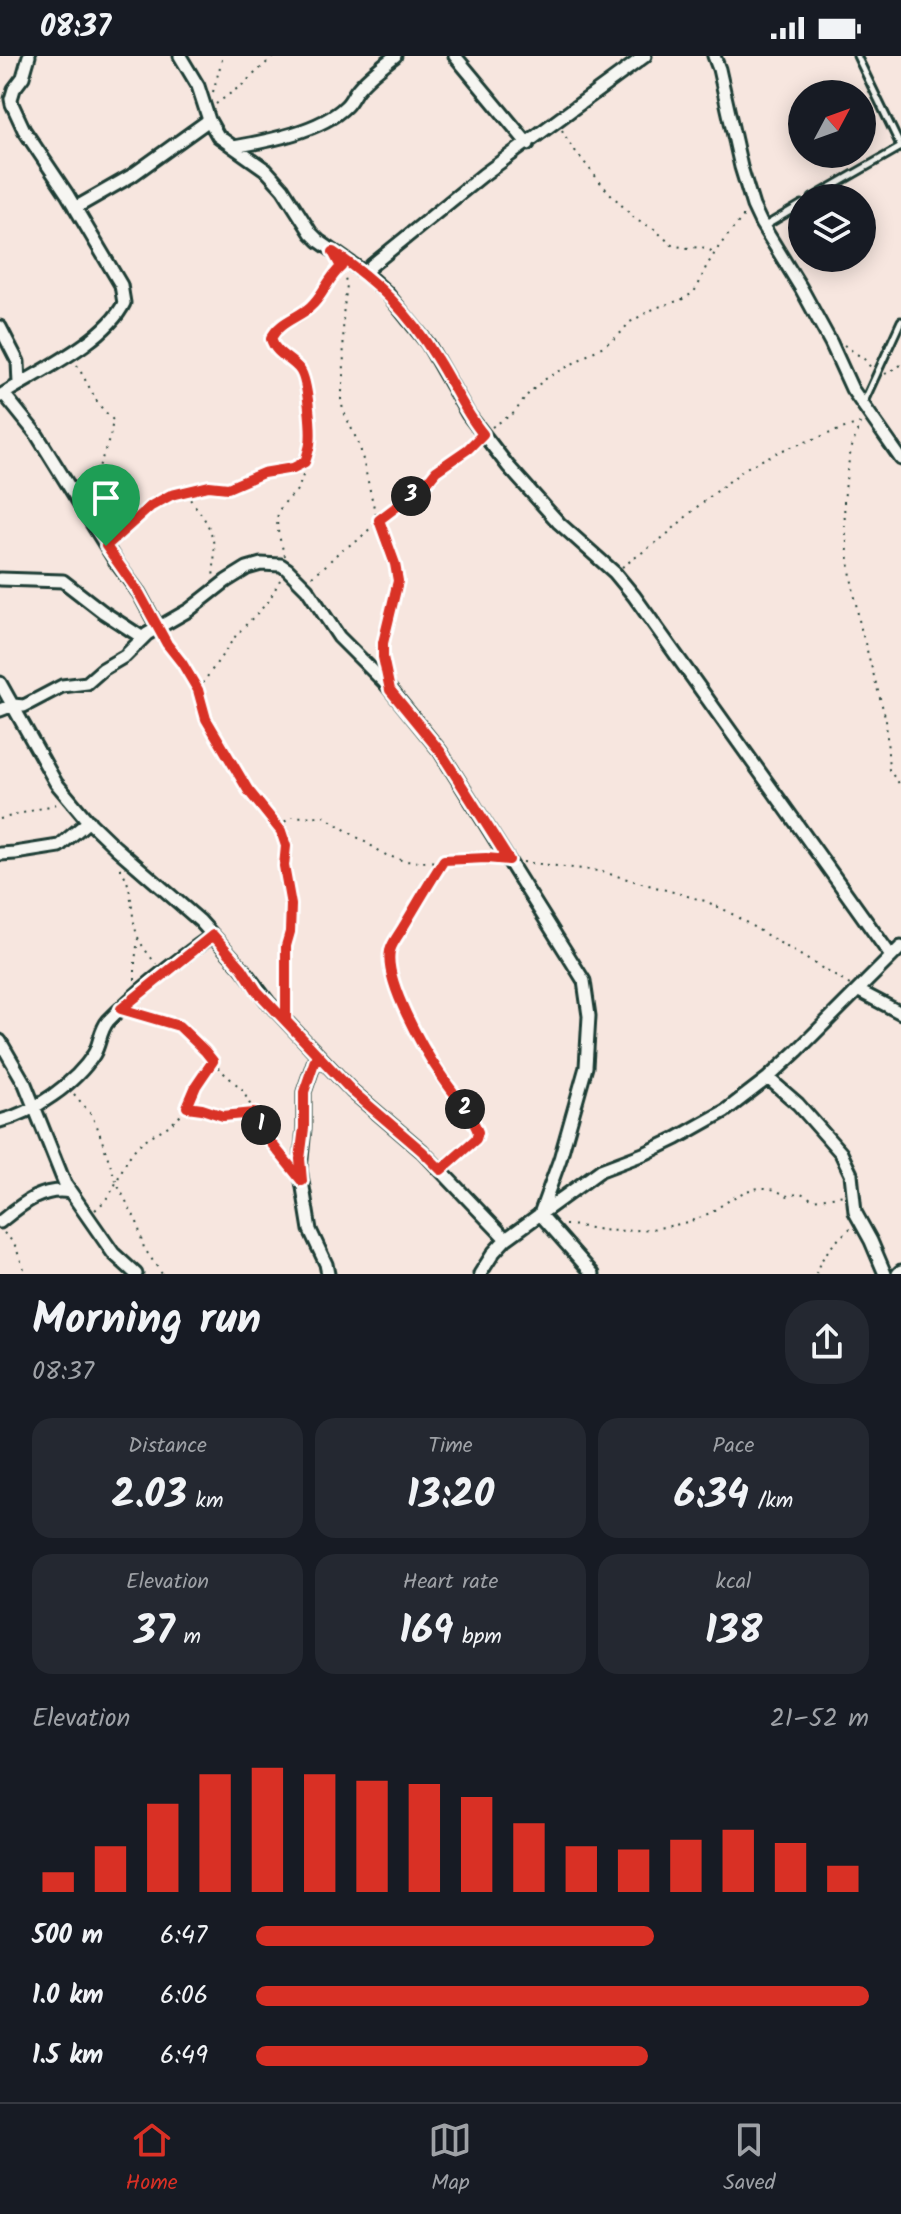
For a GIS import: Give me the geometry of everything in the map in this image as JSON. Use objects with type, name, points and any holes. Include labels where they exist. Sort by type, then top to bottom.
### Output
[{"type":"street","points":[[29,56],[23,77],[14,89],[12,104],[24,130],[48,162],[121,285],[124,299],[121,309],[108,325],[70,354],[2,395],[37,435],[139,593],[158,628]]},
{"type":"street","points":[[180,56],[198,86],[218,136],[277,181],[311,233],[386,292],[423,337],[483,434],[559,523],[615,573],[634,596],[891,956]]},
{"type":"street","points":[[234,147],[291,134],[322,122],[346,106],[358,89],[395,56]]},
{"type":"street","points":[[455,56],[528,144]]},
{"type":"street","points":[[365,273],[483,175],[645,56]]},
{"type":"street","points":[[714,56],[753,206],[831,343],[852,389],[901,459]]},
{"type":"street","points":[[75,208],[131,176],[208,116]]},
{"type":"street","points":[[0,327],[18,362],[19,384]]},
{"type":"street","points":[[0,710],[13,705],[24,706],[62,686],[84,684],[125,656],[143,638],[252,566],[276,564],[287,569],[317,602],[339,637],[363,659],[440,751],[584,981],[589,1016],[584,1079],[540,1214]]},
{"type":"street","points":[[0,579],[63,581],[143,638]]},
{"type":"street","points":[[0,683],[56,783],[71,802],[115,847],[213,935],[242,968],[257,991],[370,1109],[422,1151],[506,1239]]},
{"type":"street","points":[[0,854],[59,846],[89,821]]},
{"type":"street","points":[[0,1121],[34,1107],[65,1085],[91,1059],[100,1044],[105,1024],[213,935]]},
{"type":"street","points":[[480,1274],[506,1239],[601,1170],[646,1153],[698,1127],[768,1078],[901,947]]},
{"type":"street","points":[[859,991],[901,1013]]},
{"type":"street","points":[[0,1041],[25,1084],[70,1192],[113,1253],[136,1274]]},
{"type":"street","points":[[317,1054],[304,1092],[300,1159],[310,1230],[328,1274]]},
{"type":"street","points":[[768,1078],[798,1104],[841,1153],[849,1168],[853,1204],[859,1221],[885,1274]]},
{"type":"street","points":[[0,1222],[47,1191],[70,1192]]},
{"type":"street","points":[[540,1214],[593,1274]]},
{"type":"lane","points":[[836,184],[901,147],[857,56]]},
{"type":"lane","points":[[764,226],[788,212]]},
{"type":"lane","points":[[863,405],[901,321]]},
{"type":"path","points":[[208,116],[223,56]]},
{"type":"path","points":[[208,116],[274,56]]},
{"type":"path","points":[[557,123],[604,187],[636,220],[653,228],[672,245],[702,247],[715,253]]},
{"type":"path","points":[[300,582],[357,541],[424,486],[436,471],[514,413],[549,376],[605,345],[638,317],[693,293],[715,253],[753,206]]},
{"type":"path","points":[[333,252],[346,278],[347,293],[343,315],[343,410],[360,447],[398,581],[383,643],[390,690]]},
{"type":"path","points":[[198,690],[237,634],[268,602],[287,569],[277,518],[282,505],[299,484],[310,442],[305,382],[297,366],[281,354],[271,339],[278,328],[305,312],[316,301],[341,267]]},
{"type":"path","points":[[831,343],[851,348],[877,377],[901,365]]},
{"type":"path","points":[[70,354],[99,405],[113,420],[96,475],[99,517]]},
{"type":"path","points":[[615,573],[665,536],[746,468],[780,451],[861,422],[847,471],[845,526],[858,614],[886,720],[889,770],[901,786]]},
{"type":"path","points":[[106,546],[151,506],[171,495],[209,486],[228,488],[263,473],[293,468],[305,462]]},
{"type":"path","points":[[184,492],[211,528],[214,568],[211,592]]},
{"type":"path","points":[[158,628],[198,690],[210,727],[248,790],[278,826],[286,846],[284,866],[291,905],[286,946],[286,1021]]},
{"type":"path","points":[[0,819],[71,802]]},
{"type":"path","points":[[278,826],[292,817],[323,816],[386,855],[409,862],[486,858],[599,871],[705,901],[859,991]]},
{"type":"path","points":[[115,847],[118,863],[128,880],[138,938],[135,961],[137,995]]},
{"type":"path","points":[[441,1170],[476,1139],[478,1132],[418,1037],[393,982],[389,953],[444,860]]},
{"type":"path","points":[[138,938],[163,974]]},
{"type":"path","points":[[121,1009],[179,1026],[242,1089],[268,1139],[302,1181]]},
{"type":"path","points":[[87,1216],[108,1198],[140,1143],[169,1126],[187,1107],[196,1086],[213,1061]]},
{"type":"path","points":[[65,1085],[90,1113],[97,1126],[117,1184],[137,1222],[146,1252],[162,1274]]},
{"type":"path","points":[[187,1107],[223,1116],[254,1113]]},
{"type":"path","points":[[552,1227],[568,1225],[636,1231],[680,1224],[700,1218],[755,1188],[775,1189],[788,1196],[801,1193],[813,1200],[853,1194]]},
{"type":"path","points":[[816,1274],[818,1266],[834,1246],[859,1221]]},
{"type":"path","points":[[0,1230],[14,1243],[26,1274]]},
{"type":"route","points":[[106,546],[139,593],[167,644],[198,690],[206,719],[248,790],[281,831],[286,843],[284,866],[291,905],[286,946],[286,1021],[317,1054],[304,1092],[300,1159],[302,1181],[277,1152],[254,1113],[223,1116],[187,1107],[196,1086],[213,1061],[182,1028],[121,1009],[213,935],[242,968],[257,991],[317,1054],[352,1091],[441,1170],[476,1139],[478,1132],[418,1037],[393,982],[389,953],[444,860],[509,860],[440,751],[390,690],[383,643],[398,581],[379,520],[424,486],[430,476],[468,449],[483,434],[418,330],[386,292],[365,273],[333,252],[341,267],[319,298],[305,312],[278,328],[271,339],[281,354],[297,366],[305,382],[310,433],[305,462],[293,468],[263,473],[228,488],[209,486],[171,495],[151,506],[106,546]]}]
